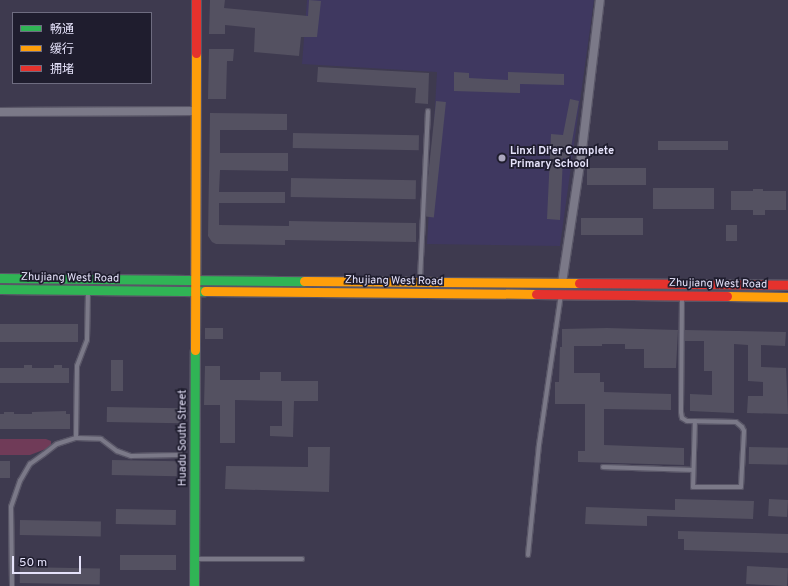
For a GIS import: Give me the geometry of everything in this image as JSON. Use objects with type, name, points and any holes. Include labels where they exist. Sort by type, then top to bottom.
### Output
[{"type":"main road","name":"Huadu South Street","points":[[194,586],[196,0]]},
{"type":"main road","name":"Zhujiang West Road","points":[[0,278],[788,285]]},
{"type":"main road","name":"Zhujiang West Road","points":[[0,289],[788,296]]},
{"type":"street","points":[[562,283],[582,150],[600,0]]},
{"type":"street","points":[[0,112],[195,111]]},
{"type":"lane","points":[[420,281],[428,111]]},
{"type":"lane","points":[[76,438],[77,366],[87,340],[88,290]]},
{"type":"lane","points":[[528,555],[539,445],[561,294]]},
{"type":"lane","points":[[682,296],[682,418],[687,421],[695,421],[736,422],[742,427],[744,431],[741,487],[693,487],[695,421]]},
{"type":"lane","points":[[12,586],[11,507],[20,480],[30,464],[57,444],[76,438],[101,439],[117,451],[131,456],[180,455]]},
{"type":"lane","points":[[603,467],[693,470]]},
{"type":"lane","points":[[194,559],[302,559]]},
{"type":"shaded area","name":"Linxi Di'er Complete Primary School","points":[[307,0],[594,0],[560,246],[427,244],[437,72],[302,64]]},
{"type":"shaded area","points":[[0,439],[46,439],[51,441],[51,447],[30,455],[0,455]]},
{"type":"building","points":[[210,0],[225,0],[224,8],[308,16],[309,0],[321,1],[317,37],[301,37],[299,56],[254,52],[255,28],[225,25],[225,34],[209,34]]},
{"type":"building","points":[[209,49],[234,49],[233,61],[227,61],[226,99],[208,99]]},
{"type":"building","points":[[318,67],[429,73],[428,104],[415,103],[416,88],[317,82]]},
{"type":"building","points":[[454,72],[469,73],[469,78],[508,80],[508,72],[564,74],[564,85],[520,84],[520,93],[454,91]]},
{"type":"building","points":[[570,99],[579,101],[569,159],[563,158],[560,220],[547,219],[551,134],[563,135]]},
{"type":"building","points":[[436,101],[446,102],[434,217],[424,216]]},
{"type":"building","points":[[210,113],[287,114],[287,130],[220,130],[220,153],[288,153],[288,171],[220,170],[219,192],[285,192],[285,203],[219,203],[219,225],[289,226],[289,221],[416,223],[416,242],[285,240],[285,245],[216,244],[212,242],[208,236]]},
{"type":"building","points":[[293,133],[419,135],[419,150],[293,148]]},
{"type":"building","points":[[658,141],[728,141],[728,150],[658,150]]},
{"type":"building","points":[[587,168],[646,168],[646,185],[587,185]]},
{"type":"building","points":[[291,178],[416,180],[416,199],[291,197]]},
{"type":"building","points":[[653,188],[714,188],[714,209],[653,209]]},
{"type":"building","points":[[753,189],[763,189],[763,191],[786,191],[786,210],[765,210],[765,215],[753,215],[753,210],[731,210],[731,191],[753,191]]},
{"type":"building","points":[[581,218],[643,218],[643,235],[581,235]]},
{"type":"building","points":[[726,225],[737,225],[737,241],[726,241]]},
{"type":"building","points":[[0,324],[78,324],[78,342],[0,342]]},
{"type":"building","points":[[205,328],[223,328],[223,339],[205,339]]},
{"type":"building","points":[[607,328],[678,330],[676,368],[644,368],[644,349],[625,349],[625,344],[602,344],[602,346],[574,346],[574,373],[600,373],[600,382],[604,382],[604,392],[671,394],[671,410],[604,409],[604,445],[684,448],[684,465],[578,462],[578,451],[585,451],[585,404],[555,404],[555,382],[559,382],[562,329]]},
{"type":"building","points":[[685,330],[786,332],[785,346],[761,345],[761,367],[786,368],[788,414],[747,413],[748,396],[763,396],[763,382],[748,381],[748,345],[734,344],[734,413],[690,411],[690,394],[712,395],[712,371],[704,371],[704,341],[685,341]]},
{"type":"building","points":[[111,360],[123,360],[123,391],[111,391]]},
{"type":"building","points":[[24,365],[32,365],[32,368],[54,368],[54,365],[62,365],[62,368],[69,368],[69,383],[0,383],[0,368],[24,368]]},
{"type":"building","points":[[205,366],[220,366],[220,380],[260,380],[260,372],[281,372],[281,381],[318,381],[318,401],[294,401],[293,437],[270,436],[270,426],[282,426],[282,401],[235,400],[235,443],[220,443],[220,405],[204,405]]},
{"type":"building","points":[[107,407],[180,408],[180,423],[107,422]]},
{"type":"building","points":[[66,411],[66,414],[70,414],[70,429],[0,429],[0,414],[4,414],[4,412],[14,412],[14,414],[32,414],[32,412]]},
{"type":"building","points":[[308,447],[330,447],[329,492],[225,489],[226,466],[308,467]]},
{"type":"building","points":[[749,447],[788,448],[788,465],[749,464]]},
{"type":"building","points":[[112,460],[177,461],[177,476],[112,475]]},
{"type":"building","points":[[0,461],[10,461],[10,478],[0,478]]},
{"type":"building","points":[[675,499],[754,501],[753,519],[647,516],[647,526],[585,524],[586,507],[675,510]]},
{"type":"building","points":[[769,499],[788,500],[787,517],[768,516]]},
{"type":"building","points":[[116,509],[176,510],[176,525],[116,524]]},
{"type":"building","points":[[20,520],[101,521],[101,536],[20,535]]},
{"type":"building","points":[[678,531],[788,534],[788,553],[684,550],[684,539],[678,539]]},
{"type":"building","points":[[120,555],[176,555],[176,570],[120,570]]},
{"type":"building","points":[[747,566],[788,568],[787,586],[746,584]]},
{"type":"building","points":[[20,567],[100,568],[100,584],[20,583]]},
{"type":"traffic: fast","points":[[0,278],[304,281]]},
{"type":"traffic: fast","points":[[0,289],[205,291]]},
{"type":"traffic: fast","points":[[194,586],[195,350]]},
{"type":"traffic: slow","points":[[195,350],[196,53]]},
{"type":"traffic: slow","points":[[304,281],[579,283]]},
{"type":"traffic: slow","points":[[205,291],[536,294]]},
{"type":"traffic: slow","points":[[727,296],[788,297]]},
{"type":"traffic: jam","points":[[196,0],[196,53]]},
{"type":"traffic: jam","points":[[579,283],[788,285]]},
{"type":"traffic: jam","points":[[536,294],[727,296]]},
{"type":"place","name":"Linxi Di'er Complete Primary School","points":[[502,158]]}]
